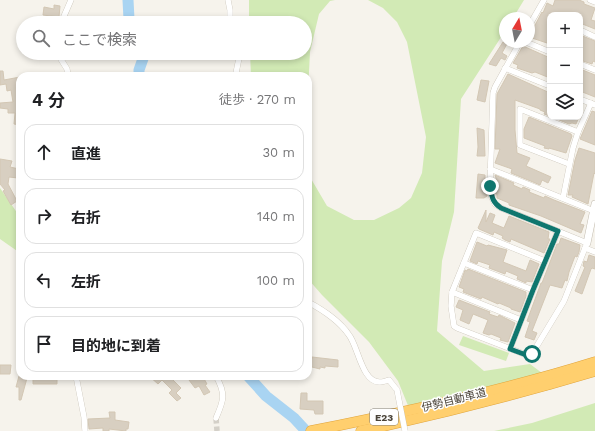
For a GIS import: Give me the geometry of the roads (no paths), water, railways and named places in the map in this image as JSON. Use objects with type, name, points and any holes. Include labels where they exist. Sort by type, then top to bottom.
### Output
[{"type":"highway","name":"伊勢自動車道","points":[[313,431],[517,393],[592,367]]},
{"type":"highway","name":"伊勢自動車道","points":[[361,431],[453,405]]},
{"type":"street","points":[[64,16],[71,0]]},
{"type":"street","points":[[228,0],[230,16]]},
{"type":"street","points":[[535,16],[544,0]]},
{"type":"street","points":[[590,0],[595,2]]},
{"type":"street","points":[[583,31],[595,37]]},
{"type":"street","points":[[535,46],[547,51]]},
{"type":"street","points":[[517,48],[495,87],[493,94],[490,169],[492,198],[495,204],[501,208],[558,231],[586,245],[595,252]]},
{"type":"street","points":[[61,60],[67,72]]},
{"type":"street","points":[[236,72],[239,60]]},
{"type":"street","points":[[583,65],[595,70]]},
{"type":"street","points":[[505,68],[547,85]]},
{"type":"street","points":[[563,198],[569,164],[578,132],[593,104],[583,100]]},
{"type":"street","points":[[569,164],[520,145],[520,109],[578,132]]},
{"type":"street","points":[[490,169],[563,198],[594,207],[586,245],[564,301],[532,354],[529,356],[525,356],[454,326],[451,306],[452,292],[476,233],[545,260]]},
{"type":"street","points":[[510,349],[558,231]]},
{"type":"street","points":[[464,263],[533,290]]},
{"type":"street","points":[[452,292],[521,320]]},
{"type":"street","points":[[312,304],[332,317],[350,335],[365,371],[371,380],[379,382],[389,380],[396,390],[405,431]]},
{"type":"street","points":[[77,380],[84,417],[85,431]]},
{"type":"street","points":[[216,418],[222,404],[223,395],[222,387],[218,380]]},
{"type":"waterway","points":[[128,0],[129,16]]},
{"type":"waterway","points":[[139,72],[143,60]]},
{"type":"waterway","points":[[252,380],[266,396],[294,418],[306,431]]},
{"type":"tunnel","points":[[216,418],[217,431]]}]
